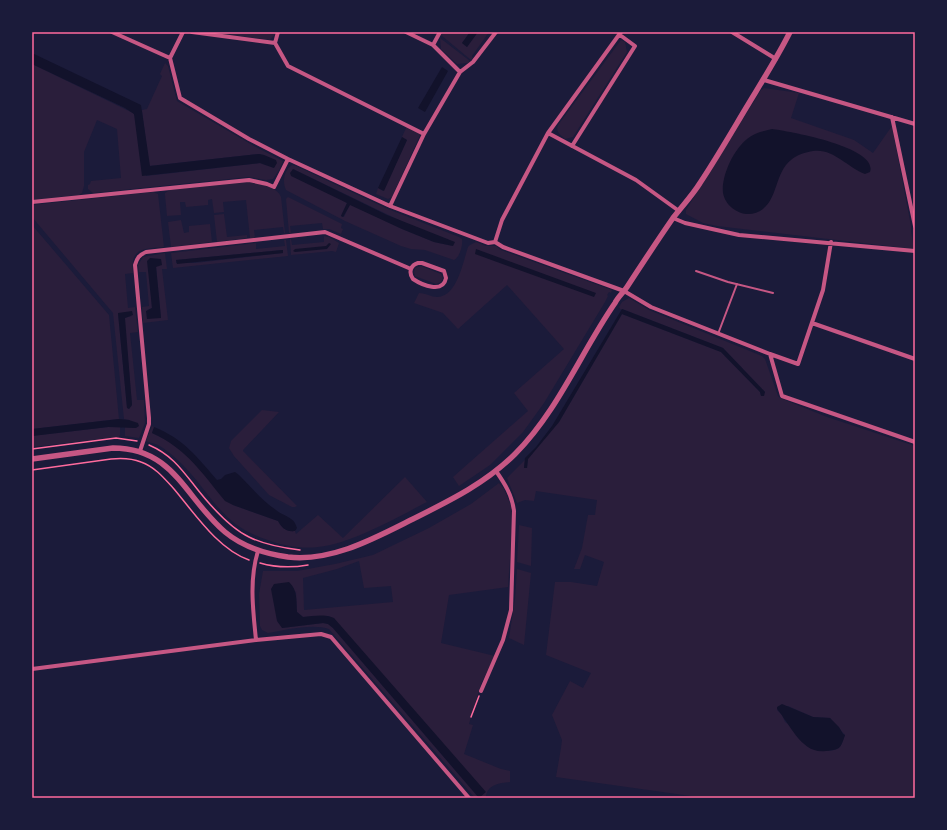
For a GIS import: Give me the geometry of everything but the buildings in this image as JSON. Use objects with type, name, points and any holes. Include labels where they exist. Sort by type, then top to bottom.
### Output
[{"type":"street","points":[[112,32],[170,58]]},
{"type":"street","points":[[182,32],[170,58],[180,98],[249,139],[288,159],[390,206],[488,243],[495,242],[503,247],[624,290],[651,307],[798,364],[823,290],[831,242]]},
{"type":"street","points":[[192,32],[275,43]]},
{"type":"street","points":[[278,32],[275,43],[288,66],[424,134]]},
{"type":"street","points":[[406,32],[433,45],[460,72]]},
{"type":"street","points":[[433,45],[440,32]]},
{"type":"street","points":[[390,206],[424,134],[460,72],[473,62],[496,32]]},
{"type":"street","points":[[732,32],[776,59]]},
{"type":"street","points":[[32,459],[113,448],[140,451],[156,458],[171,471],[216,523],[236,540],[258,551],[303,558],[337,552],[360,544],[435,508],[475,486],[496,471],[522,447],[541,424],[615,303],[673,218],[699,185],[764,80],[790,32]]},
{"type":"street","points":[[495,242],[502,220],[548,133],[620,33],[635,46],[572,146]]},
{"type":"street","points":[[764,80],[915,124]]},
{"type":"street","points":[[892,117],[915,226]]},
{"type":"street","points":[[548,133],[636,180],[679,211]]},
{"type":"street","points":[[32,202],[249,180],[274,187],[288,159]]},
{"type":"street","points":[[673,218],[685,223],[739,234],[915,251]]},
{"type":"street","points":[[140,451],[149,424],[135,265],[141,254],[146,252],[325,232],[411,269]]},
{"type":"street","points":[[422,262],[444,271],[446,274],[446,281],[442,286],[435,288],[416,281],[411,276],[411,269],[414,264],[422,262]]},
{"type":"street","points":[[812,323],[915,359]]},
{"type":"street","points":[[770,354],[782,396],[915,442]]},
{"type":"street","points":[[481,691],[503,640],[511,610],[514,511],[513,499],[508,488],[496,471]]},
{"type":"street","points":[[256,640],[252,590],[255,562],[258,551]]},
{"type":"street","points":[[32,669],[256,640],[321,634],[331,638],[469,798]]},
{"type":"lane","points":[[696,271],[773,293]]},
{"type":"lane","points":[[718,334],[738,284]]},
{"type":"path","points":[[32,449],[116,438],[142,442],[160,450],[176,462],[220,514],[239,531],[249,537],[274,546],[305,551]]},
{"type":"path","points":[[32,470],[123,458],[141,462],[150,466],[164,478],[218,540],[229,550],[255,562],[279,568],[309,565]]},
{"type":"path","points":[[471,717],[481,691]]},
{"type":"shaded area","points":[[210,32],[277,32],[270,40]]},
{"type":"shaded area","points":[[443,32],[470,32],[462,43],[467,47],[478,32],[489,32],[472,56],[473,58],[471,60],[441,35]]},
{"type":"shaded area","points":[[470,32],[478,32],[467,47],[462,43]]},
{"type":"shaded area","points":[[440,38],[470,61],[468,63],[457,64],[441,49]]},
{"type":"shaded area","points":[[621,40],[625,42],[627,52],[573,137],[565,139],[557,130],[558,125]]},
{"type":"shaded area","points":[[32,53],[141,105],[150,166],[259,154],[276,160],[277,163],[274,168],[260,163],[142,176],[134,114],[125,108],[32,64]]},
{"type":"shaded area","points":[[165,63],[168,66],[177,101],[254,146],[283,161],[273,179],[266,180],[248,177],[93,193],[88,189],[88,185],[91,181],[121,178],[117,129],[97,120],[84,152],[84,186],[82,193],[79,195],[32,200],[32,64],[133,113],[135,116],[146,176],[260,163],[274,168],[264,155],[259,154],[149,166],[142,110],[147,109],[162,76],[160,74]]},
{"type":"shaded area","points":[[442,67],[448,71],[425,112],[418,108]]},
{"type":"shaded area","points":[[764,88],[799,93],[791,118],[854,140],[873,153],[892,126],[914,249],[717,226],[703,223],[686,214],[686,210],[761,90]]},
{"type":"shaded area","points":[[407,126],[421,133],[392,197],[388,199],[376,194],[378,188],[383,191],[407,140],[402,137]]},
{"type":"shaded area","points":[[772,129],[812,137],[847,148],[861,155],[869,163],[870,172],[865,174],[858,171],[827,152],[813,151],[804,153],[793,158],[786,165],[768,204],[763,209],[751,214],[738,212],[728,204],[723,193],[724,179],[729,163],[737,149],[747,139],[762,131]]},
{"type":"shaded area","points":[[402,137],[407,140],[384,191],[378,188]]},
{"type":"shaded area","points":[[292,165],[296,166],[388,209],[459,237],[462,239],[462,242],[459,254],[454,260],[425,250],[411,249],[345,221],[286,190],[284,176],[289,167]],"holes":[[[293,169],[453,246],[434,242],[402,229],[350,204],[344,217],[341,216],[347,203]]]},
{"type":"shaded area","points":[[293,169],[387,215],[455,242],[453,246],[434,242],[350,205],[343,217],[341,216],[347,203],[291,176],[290,173]]},
{"type":"shaded area","points":[[248,182],[267,186],[279,193],[281,197],[285,233],[283,227],[254,230],[255,238],[250,238],[246,200],[223,202],[224,212],[214,213],[212,199],[208,200],[208,205],[186,207],[185,202],[180,202],[181,215],[167,216],[165,193],[170,190]]},
{"type":"shaded area","points":[[153,192],[158,194],[164,247],[150,248],[140,251],[134,258],[133,273],[125,274],[128,308],[135,307],[138,332],[130,333],[137,400],[144,400],[145,423],[139,438],[125,436],[125,427],[136,428],[129,420],[124,419],[113,313],[32,217],[32,205]],"holes":[[[118,313],[132,316],[124,318],[132,405],[129,409],[127,407]]]},
{"type":"shaded area","points":[[288,197],[342,224],[341,228],[343,229],[341,234],[329,229],[323,229],[322,223],[290,226],[291,233],[289,233],[286,199]]},
{"type":"shaded area","points":[[224,214],[227,237],[247,235],[247,238],[217,242],[214,215]]},
{"type":"shaded area","points":[[181,220],[184,233],[189,232],[189,226],[210,224],[212,242],[171,247],[168,222]]},
{"type":"shaded area","points":[[32,225],[109,315],[119,419],[32,429]]},
{"type":"shaded area","points":[[324,236],[329,237],[339,243],[336,252],[332,251],[291,255],[290,239],[292,245],[324,242]]},
{"type":"shaded area","points":[[284,240],[286,240],[288,256],[173,268],[171,253],[256,243],[256,249],[285,246]],"holes":[[[282,250],[283,253],[195,263],[176,263],[176,260]]]},
{"type":"shaded area","points":[[476,242],[486,246],[496,246],[501,250],[612,290],[611,293],[609,292],[607,295],[608,296],[605,302],[544,403],[523,432],[490,465],[459,486],[453,477],[528,411],[514,393],[564,349],[507,285],[458,329],[443,313],[414,303],[419,293],[437,297],[450,291],[458,278],[468,247]]},
{"type":"shaded area","points":[[329,243],[331,244],[327,249],[293,251],[295,249],[326,246]]},
{"type":"shaded area","points":[[476,249],[596,293],[594,297],[475,254]]},
{"type":"shaded area","points":[[283,250],[283,253],[177,264],[176,260]]},
{"type":"shaded area","points":[[165,253],[167,269],[162,269],[168,320],[143,323],[142,307],[149,306],[146,272],[139,272],[138,265],[143,257]],"holes":[[[150,258],[156,266],[161,318],[147,310],[152,308]]]},
{"type":"shaded area","points":[[150,258],[161,259],[162,265],[156,267],[161,318],[147,319],[146,311],[152,308],[147,261]]},
{"type":"shaded area","points":[[421,266],[441,274],[443,278],[441,282],[436,284],[415,276],[415,268]]},
{"type":"shaded area","points":[[629,298],[649,310],[762,356],[765,359],[780,398],[827,417],[915,446],[915,798],[705,798],[556,777],[562,740],[552,715],[570,681],[583,688],[591,673],[546,655],[555,582],[571,582],[597,586],[604,562],[585,555],[580,569],[574,569],[582,548],[588,515],[595,515],[597,500],[536,491],[534,501],[525,500],[517,503],[507,478],[525,460],[524,468],[527,468],[528,459],[559,422],[622,314],[721,352],[760,392],[761,395],[765,392],[723,348],[622,309],[621,310],[619,307],[622,302]],"holes":[[[788,706],[813,717],[830,718],[845,735],[840,747],[836,750],[828,751],[785,722],[782,715],[777,710]]]},
{"type":"shaded area","points":[[622,309],[723,348],[765,392],[764,396],[761,396],[760,392],[721,352],[622,314],[559,422],[528,459],[527,468],[524,468],[525,458],[536,447],[552,426]]},
{"type":"shaded area","points":[[132,311],[133,315],[125,318],[132,405],[129,409],[127,408],[118,313]]},
{"type":"shaded area","points":[[262,410],[279,412],[243,451],[297,506],[295,507],[292,507],[269,495],[234,456],[229,448],[231,441]]},
{"type":"shaded area","points":[[119,419],[138,423],[139,426],[136,428],[108,427],[32,436],[32,429]]},
{"type":"shaded area","points":[[152,426],[154,427],[152,433],[184,452],[233,505],[278,521],[285,529],[295,531],[296,534],[318,515],[343,538],[405,477],[427,502],[374,529],[331,545],[305,548],[280,544],[252,534],[239,527],[228,517],[178,460],[161,447],[146,441]]},
{"type":"shaded area","points":[[108,427],[120,427],[119,437],[32,447],[32,436]]},
{"type":"shaded area","points":[[154,427],[174,437],[182,443],[196,456],[217,480],[221,479],[225,475],[235,472],[266,502],[294,521],[297,528],[295,531],[285,529],[278,521],[225,501],[193,462],[175,446],[152,433]]},
{"type":"shaded area","points":[[499,483],[504,489],[511,506],[513,517],[508,587],[449,595],[441,643],[495,656],[481,684],[469,724],[473,725],[464,754],[501,769],[510,771],[510,782],[491,787],[488,790],[486,798],[479,798],[475,798],[329,629],[322,627],[307,627],[268,633],[262,630],[260,626],[259,594],[263,571],[297,571],[373,555],[429,528],[471,504]],"holes":[[[359,561],[364,588],[391,586],[393,602],[304,610],[303,578],[337,569]],[[296,591],[297,612],[303,617],[329,616],[479,798],[328,624],[323,623],[282,628]]]},
{"type":"shaded area","points":[[519,525],[532,528],[531,566],[517,562]]},
{"type":"shaded area","points":[[517,569],[531,573],[524,645],[509,638],[515,599]]},
{"type":"shaded area","points":[[289,582],[295,592],[297,612],[303,617],[323,616],[334,618],[486,792],[479,798],[333,628],[328,624],[323,623],[282,628],[277,621],[271,589],[274,584]]},
{"type":"shaded area","points":[[782,704],[813,717],[830,718],[845,735],[841,746],[835,750],[826,751],[818,751],[810,748],[797,737],[777,709],[777,707]]}]
